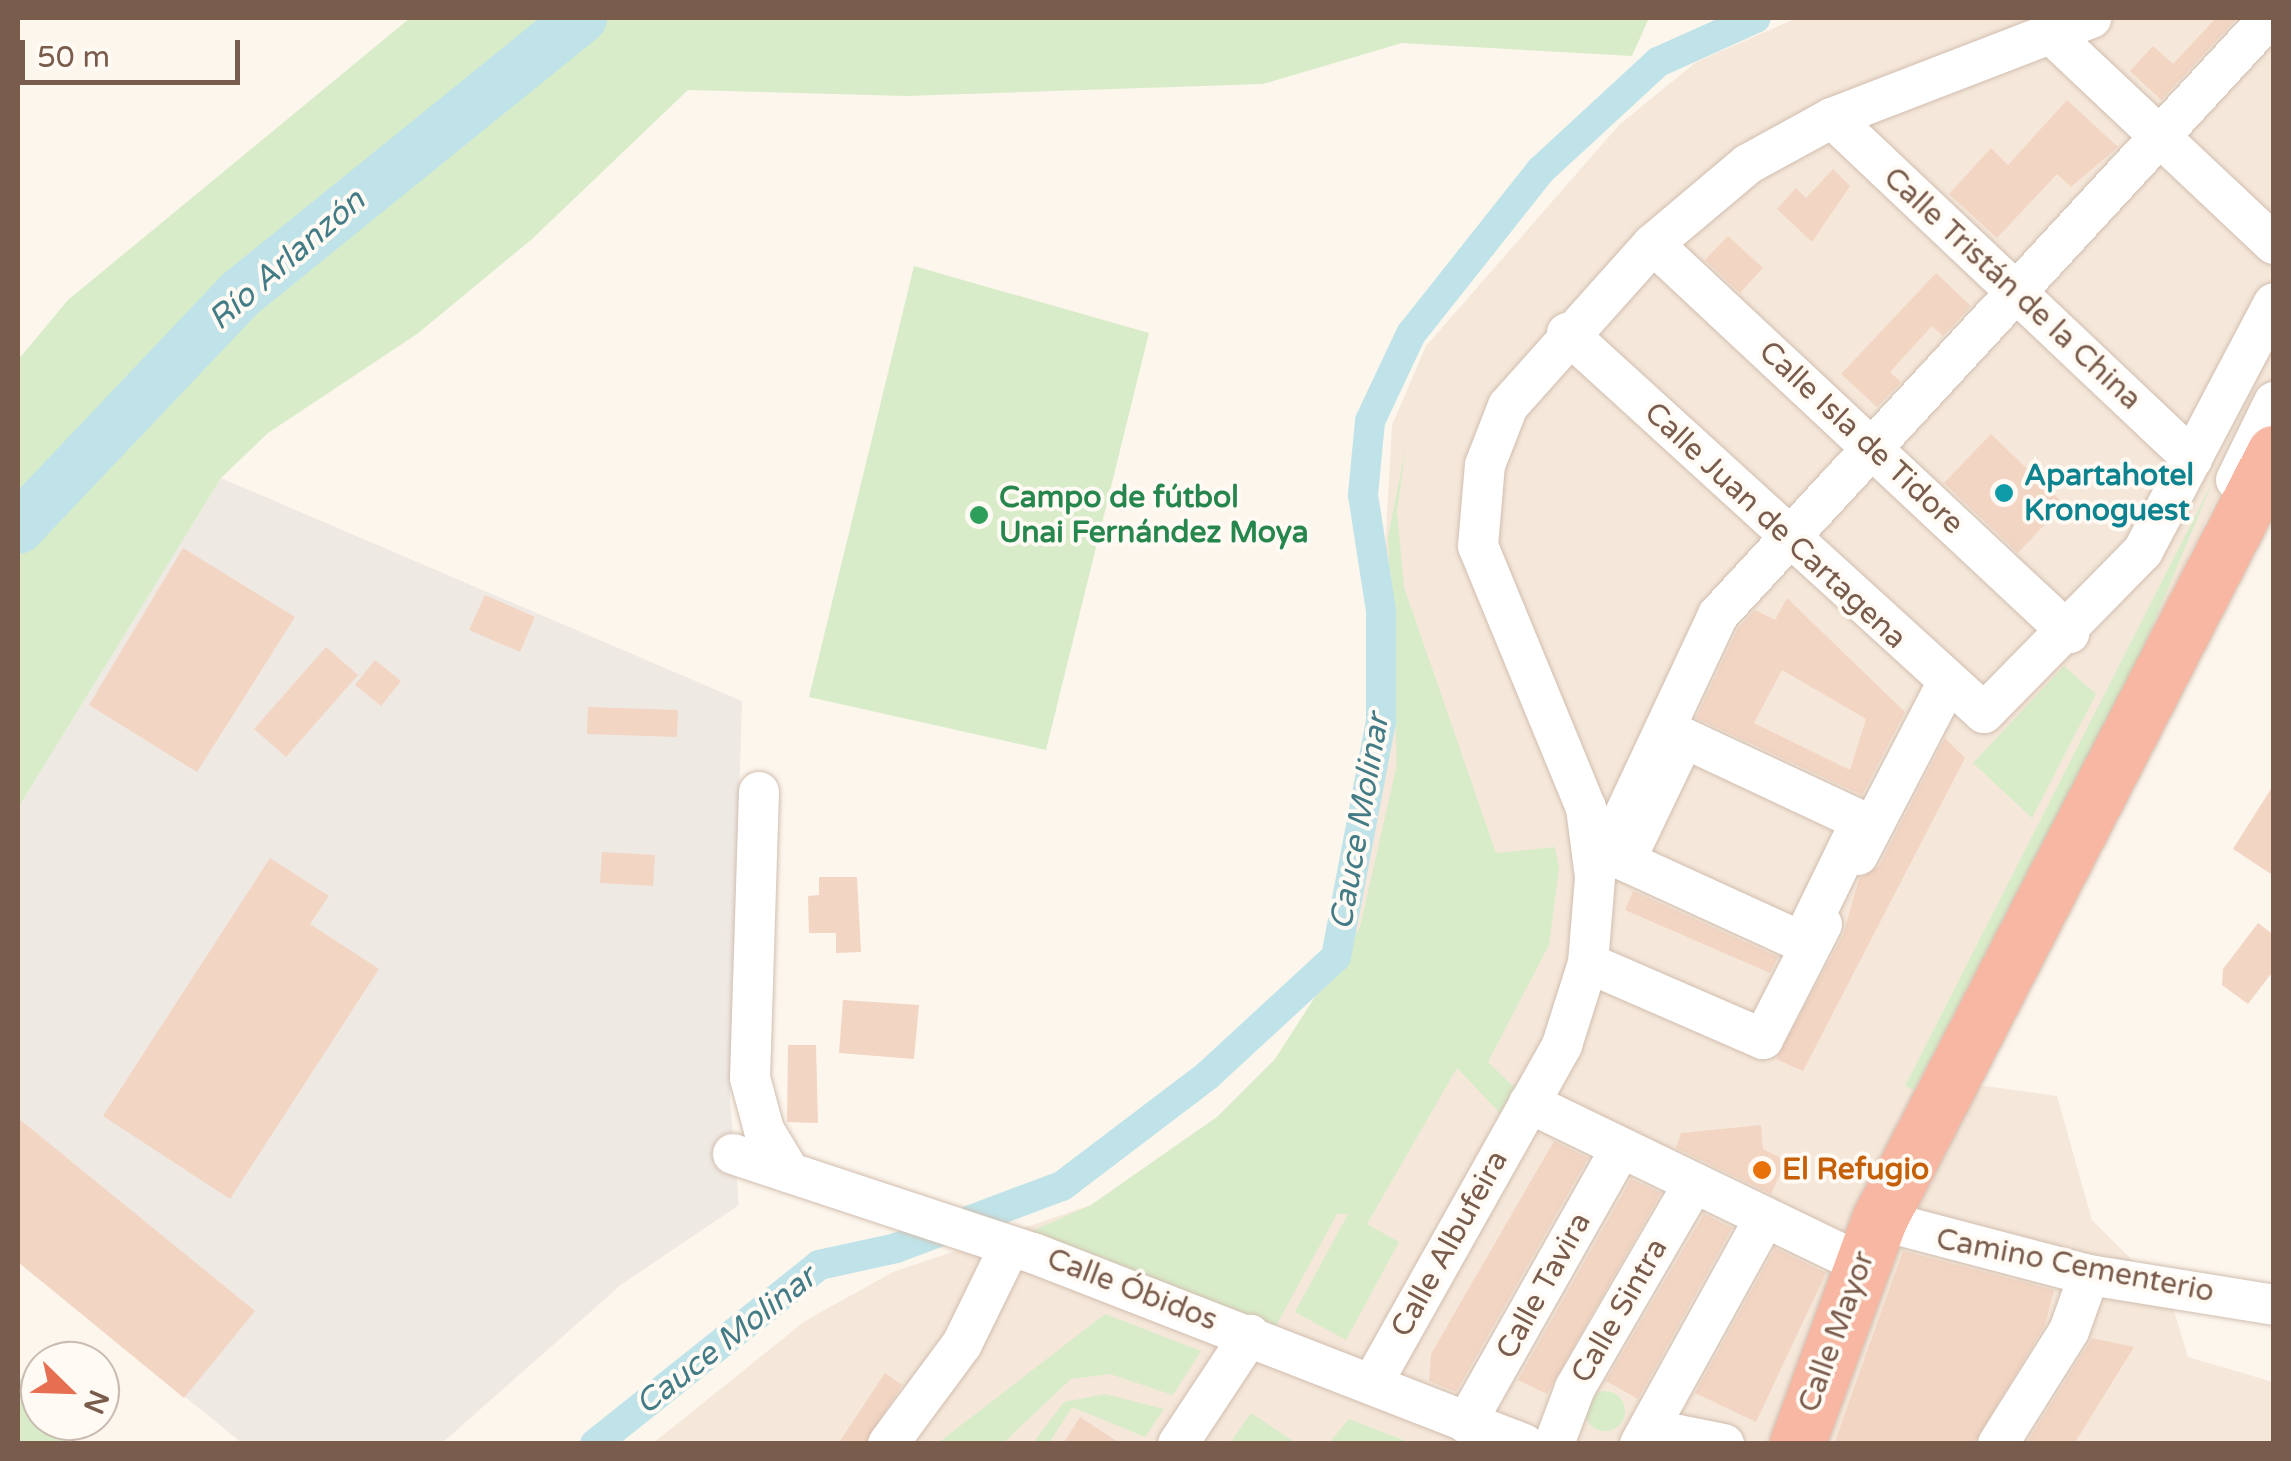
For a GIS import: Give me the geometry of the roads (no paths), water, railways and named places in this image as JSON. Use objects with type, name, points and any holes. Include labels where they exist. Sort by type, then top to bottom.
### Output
[{"type":"highway","name":"Calle Mayor","points":[[1798,1444],[1870,1242],[2274,453]]},
{"type":"street","name":"Calle Albufeira","points":[[1372,1384],[1562,1045],[1588,963],[1595,877],[1586,808],[1493,598],[1476,522],[1508,406],[1568,334],[1653,244],[1748,164],[1832,118],[2091,18]]},
{"type":"street","points":[[1615,835],[1718,615],[2269,18]]},
{"type":"street","points":[[2052,35],[2274,244]]},
{"type":"street","name":"Calle Tristán de la China","points":[[1832,118],[2192,459]]},
{"type":"street","name":"Calle Isla de Tidore","points":[[1653,244],[2070,633]]},
{"type":"street","points":[[2070,633],[2144,551],[2274,303]]},
{"type":"street","name":"Calle Juan de Cartagena","points":[[1568,334],[1946,685],[1984,713],[2070,633]]},
{"type":"street","points":[[2194,611],[2196,569],[2274,402]]},
{"type":"street","points":[[1588,963],[1763,1039],[1946,685]]},
{"type":"street","points":[[1684,738],[1862,821],[1802,942],[1626,862],[1684,738]]},
{"type":"street","points":[[759,792],[750,1078],[764,1130],[790,1173]]},
{"type":"street","name":"Camino Cementerio","points":[[1529,1103],[1766,1218],[1870,1242],[2274,1305]]},
{"type":"street","name":"Calle Tavira","points":[[1466,1423],[1621,1148]]},
{"type":"street","name":"Calle Óbidos","points":[[733,1154],[918,1215],[1250,1335],[1524,1444]]},
{"type":"street","name":"Calle Sintra","points":[[1554,1444],[1575,1388],[1694,1183]]},
{"type":"street","points":[[1640,1444],[1766,1218]]},
{"type":"street","points":[[888,1444],[962,1344],[991,1242]]},
{"type":"street","points":[[1998,1444],[2069,1331],[2089,1275]]},
{"type":"street","points":[[1178,1444],[1250,1335]]},
{"type":"street","points":[[1640,1444],[1679,1435],[1724,1444]]},
{"type":"waterway","name":"Río Arlanzón","points":[[18,528],[240,294],[581,18]]},
{"type":"waterway","name":"Cauce Molinar","points":[[595,1444],[819,1265],[896,1248],[1062,1186],[1208,1075],[1336,957],[1381,722],[1381,611],[1363,495],[1370,421],[1411,334],[1540,171],[1658,62],[1756,18]]},
{"type":"place","name":"Apartahotel Kronoguest","points":[[2004,493]]},
{"type":"place","name":"Campo de fútbol Unai Fernández Moya","points":[[979,515]]},
{"type":"place","name":"El Refugio","points":[[1762,1170]]}]
